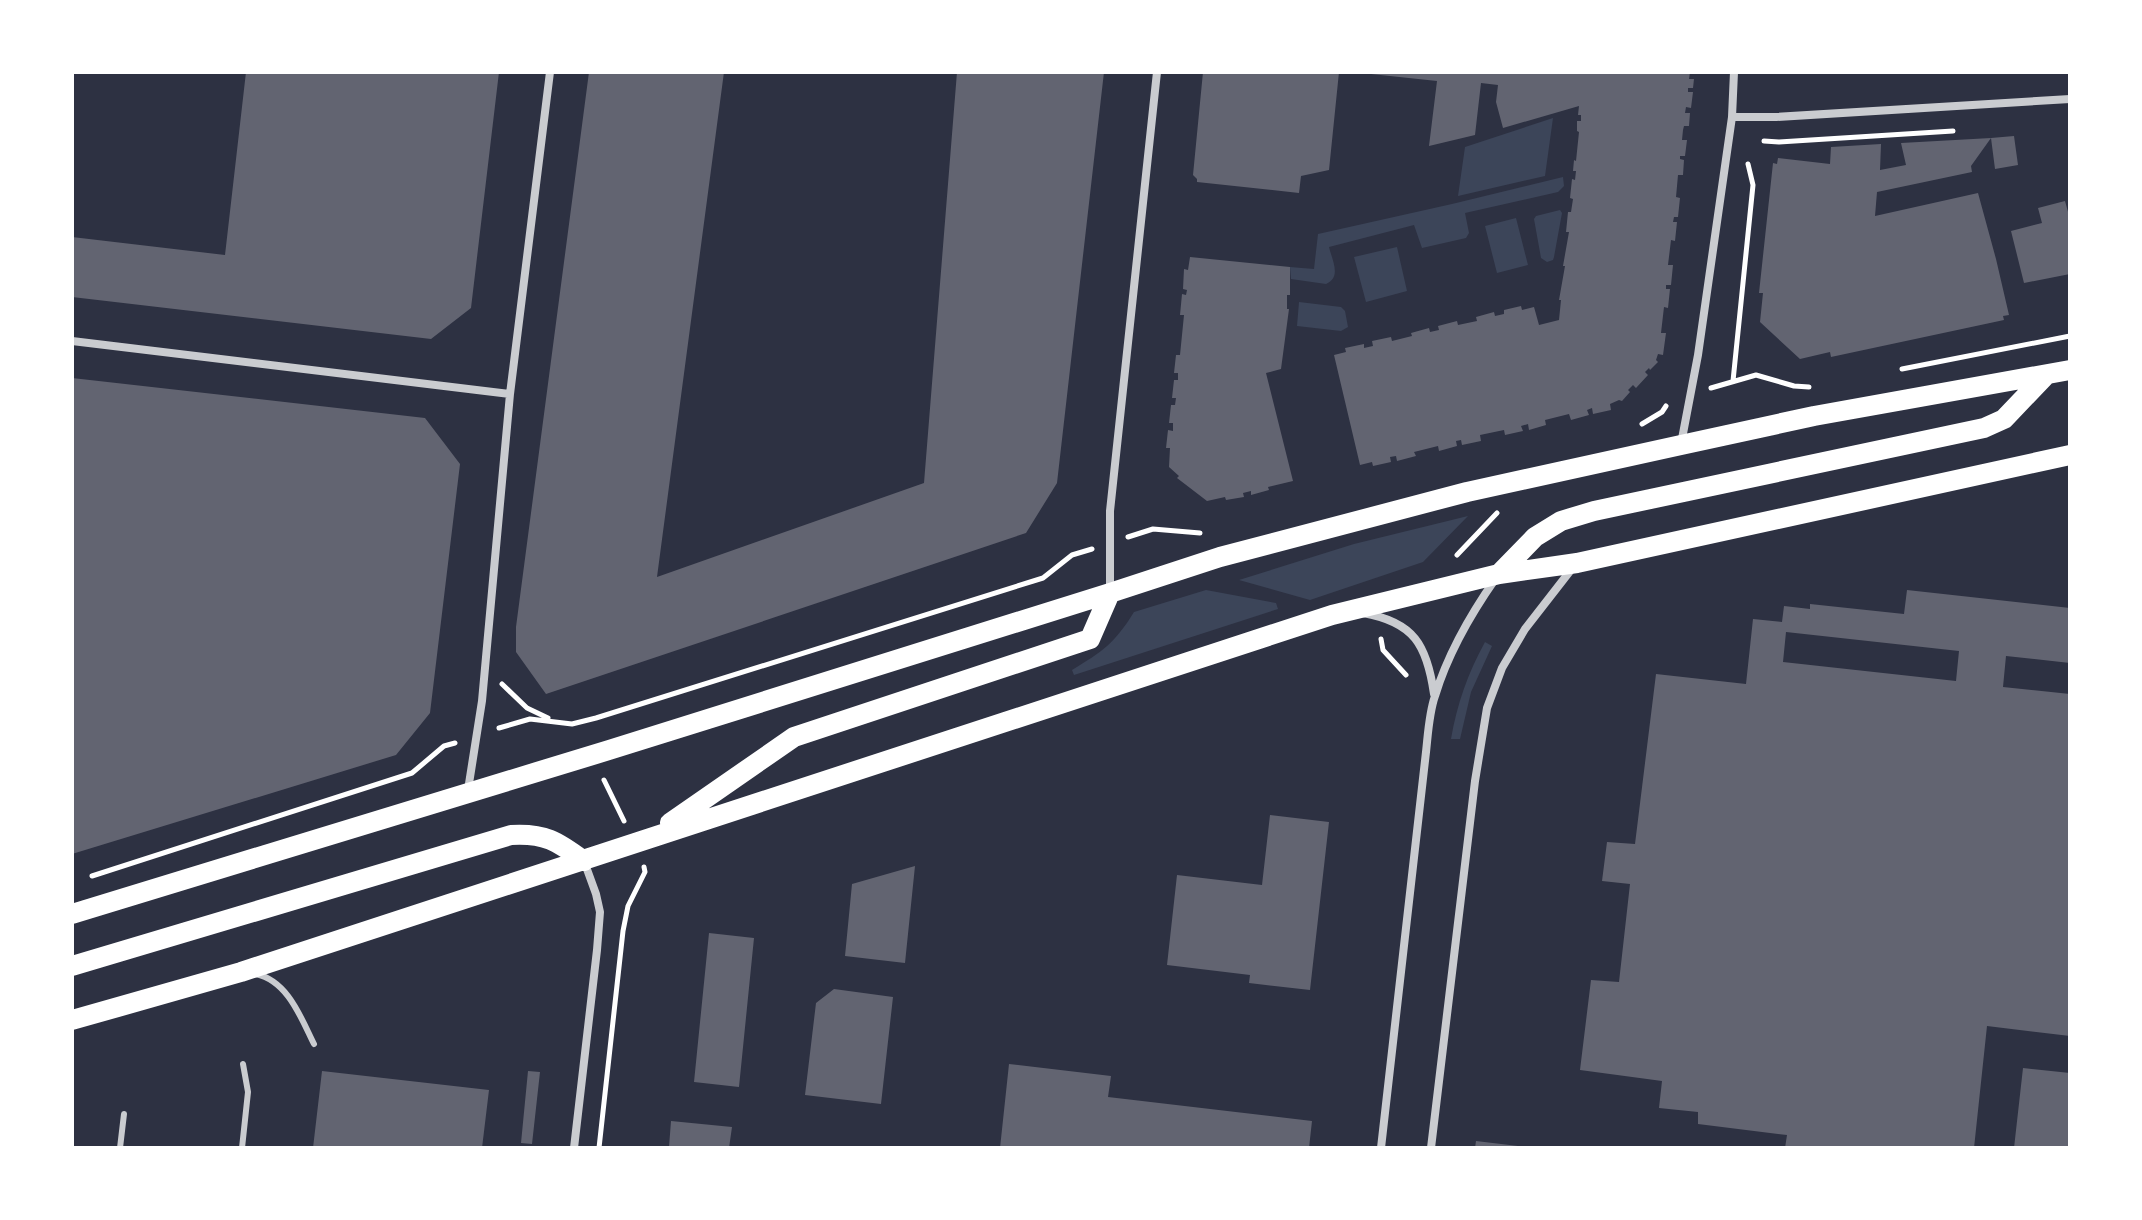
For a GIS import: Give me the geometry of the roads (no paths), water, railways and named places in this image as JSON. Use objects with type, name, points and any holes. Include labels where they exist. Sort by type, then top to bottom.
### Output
[{"type":"main road","points":[[72,914],[592,755],[1220,557],[1467,492],[1814,416],[2070,370]]},
{"type":"main road","points":[[1499,574],[1535,537],[1561,521],[1594,511],[1984,428],[2004,419],[2046,375]]},
{"type":"main road","points":[[72,1020],[241,972],[1332,615],[1499,574],[1577,563],[2070,455]]},
{"type":"main road","points":[[642,840],[794,737],[1090,639],[1110,593]]},
{"type":"main road","points":[[72,966],[511,835],[533,834],[559,843],[584,861]]},
{"type":"street","points":[[468,792],[482,701],[510,394],[550,72]]},
{"type":"street","points":[[1110,593],[1110,511],[1157,72]]},
{"type":"street","points":[[1681,445],[1698,355],[1732,117],[1734,72]]},
{"type":"street","points":[[1732,117],[2070,99]]},
{"type":"street","points":[[72,341],[510,394]]},
{"type":"street","points":[[1431,1148],[1475,781],[1487,708],[1502,668],[1525,629],[1577,563]]},
{"type":"street","points":[[1381,1148],[1434,698],[1454,647],[1499,574]]},
{"type":"street","points":[[1351,611],[1385,617],[1409,632],[1420,644],[1430,670],[1434,698]]},
{"type":"street","points":[[574,1148],[600,912],[584,861]]},
{"type":"lane","points":[[241,972],[262,975],[275,982],[289,996],[314,1044]]},
{"type":"lane","points":[[242,1148],[248,1092],[243,1064]]},
{"type":"lane","points":[[120,1148],[124,1114]]}]
